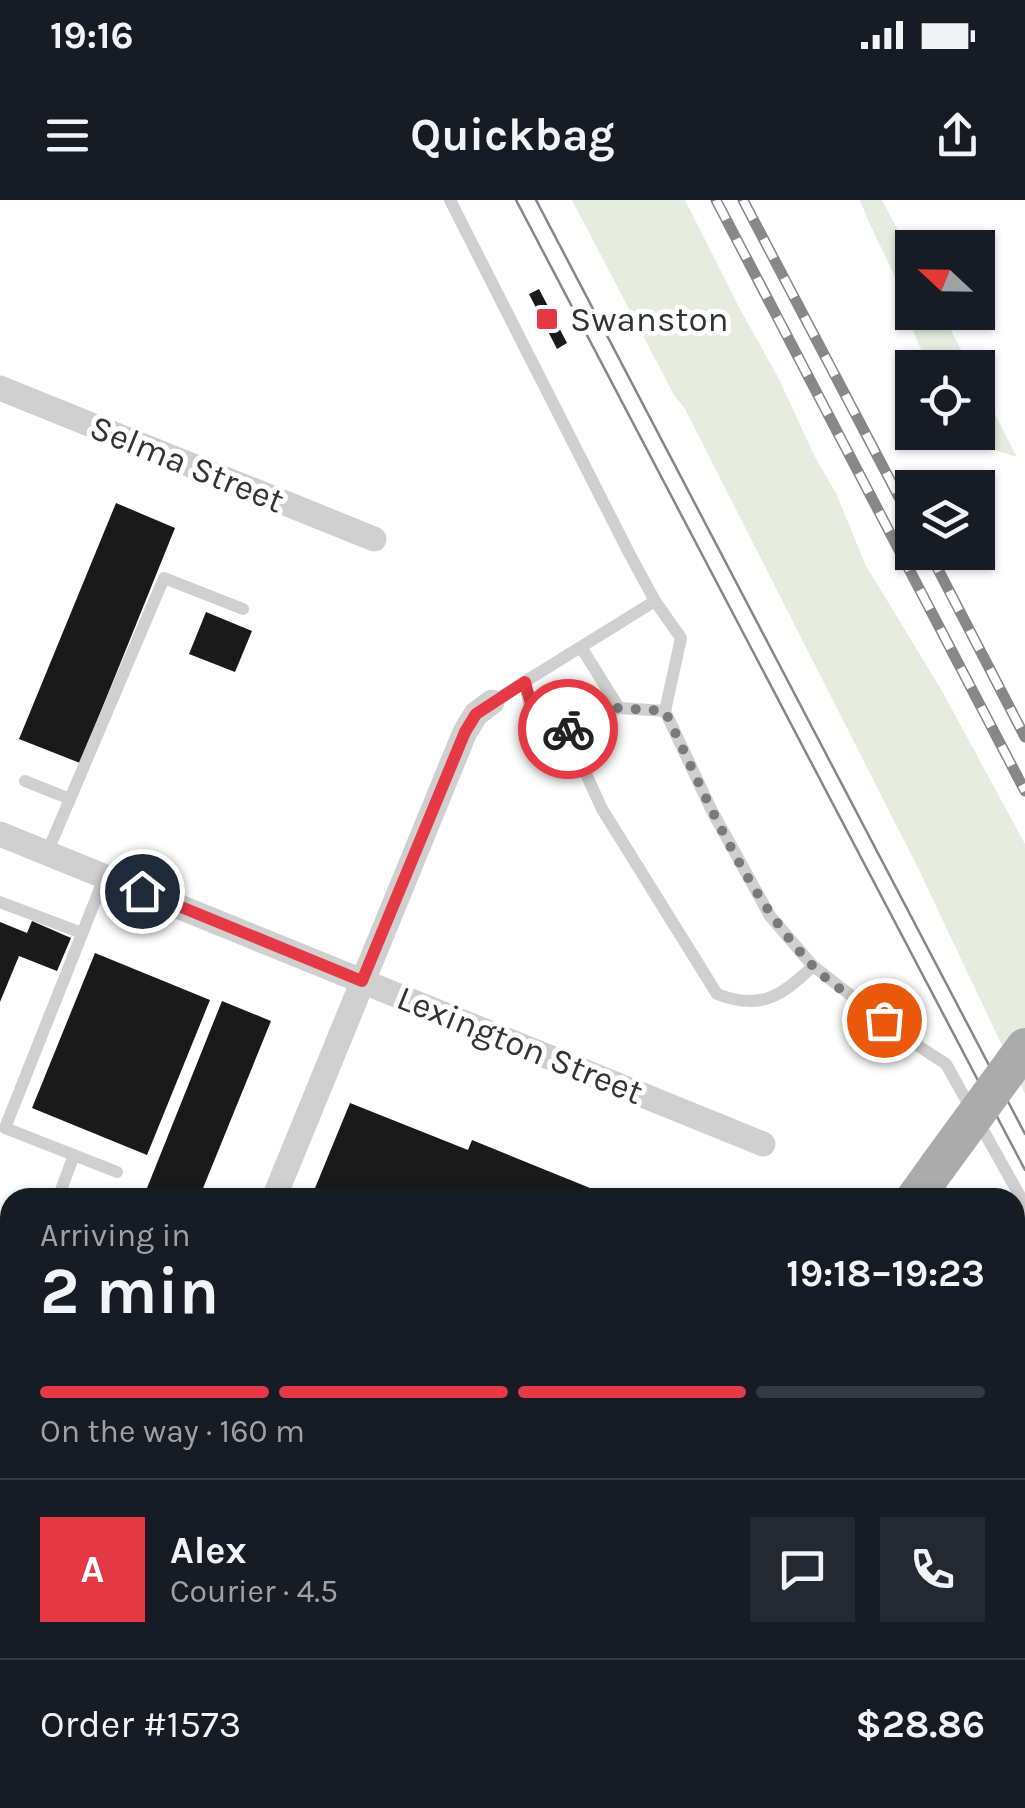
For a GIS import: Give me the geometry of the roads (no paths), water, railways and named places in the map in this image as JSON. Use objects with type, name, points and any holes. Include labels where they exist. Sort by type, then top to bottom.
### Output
[{"type":"main road","points":[[922,1188],[1025,1047]]},
{"type":"street","name":"Selma Street","points":[[0,388],[374,539]]},
{"type":"street","points":[[278,1188],[465,732],[476,714],[492,702]]},
{"type":"street","name":"Lexington Street","points":[[0,834],[762,1144]]},
{"type":"lane","points":[[450,200],[655,601],[681,638],[665,711],[712,811],[770,916],[813,966],[946,1064],[1016,1188]]},
{"type":"lane","points":[[47,853],[164,578],[242,609]]},
{"type":"lane","points":[[492,702],[655,601]]},
{"type":"lane","points":[[582,647],[618,708]]},
{"type":"lane","points":[[525,682],[535,714],[560,734],[576,754],[602,809],[717,994],[758,1002],[772,998],[813,966]]},
{"type":"lane","points":[[560,734],[618,708],[665,711]]},
{"type":"lane","points":[[25,781],[70,799]]},
{"type":"lane","points":[[105,876],[3,1134],[116,1172]]},
{"type":"lane","points":[[0,902],[82,933]]},
{"type":"lane","points":[[62,1188],[74,1155]]},
{"type":"tram line","points":[[516,200],[1025,1170]]},
{"type":"tram line","points":[[536,200],[1025,1134]]},
{"type":"railway","points":[[716,200],[1025,791]]},
{"type":"railway","points":[[743,200],[895,490]]},
{"type":"railway","points":[[938,570],[1025,737]]},
{"type":"place","name":"Swanston","points":[[547,319]]}]
